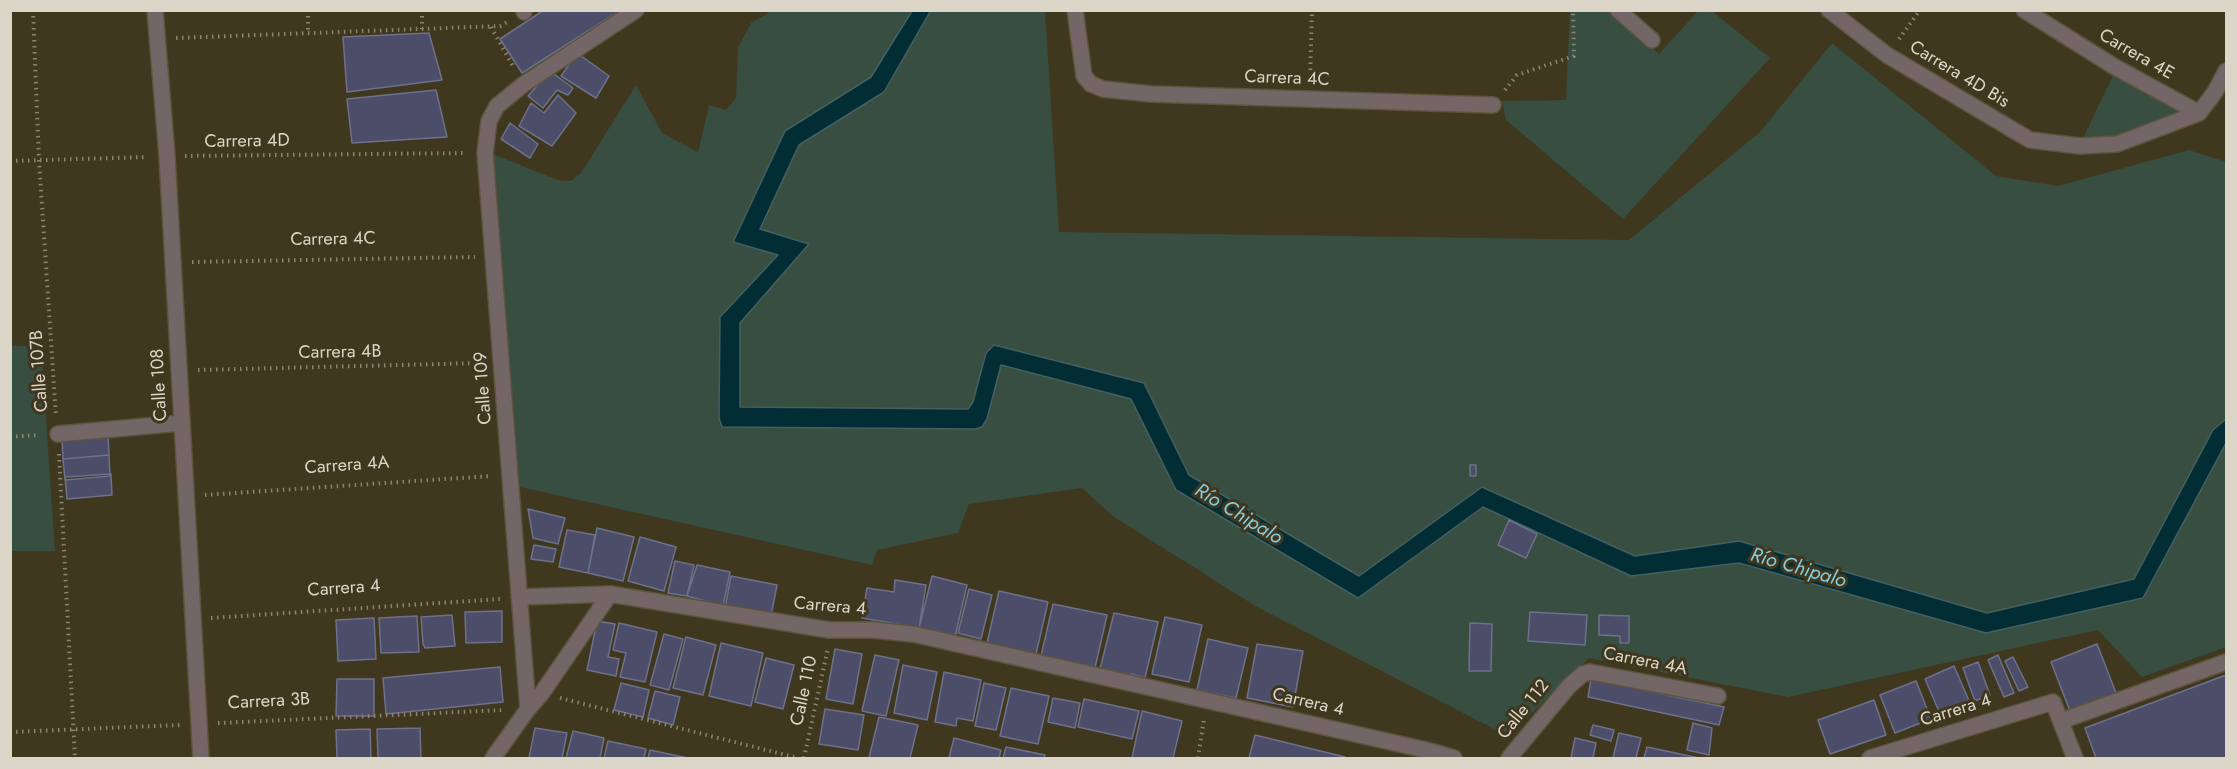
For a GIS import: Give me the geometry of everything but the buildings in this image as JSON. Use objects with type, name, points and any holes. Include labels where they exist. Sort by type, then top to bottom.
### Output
[{"type":"street","name":"Calle 108","points":[[155,10],[167,156],[201,759]]},
{"type":"street","name":"Calle 109","points":[[528,709],[535,691],[519,597],[485,153],[489,121],[498,106],[524,84],[636,10]]},
{"type":"street","name":"Carrera 4C","points":[[1075,10],[1084,76],[1091,84],[1103,89],[1151,94],[1493,105]]},
{"type":"street","points":[[1618,10],[1652,40]]},
{"type":"street","name":"Carrera 4D Bis","points":[[1829,10],[1887,56],[2030,140],[2080,146],[2117,144],[2199,113]]},
{"type":"street","name":"Carrera 4E","points":[[2024,10],[2115,67],[2199,113]]},
{"type":"street","points":[[2199,113],[2215,92],[2226,71]]},
{"type":"street","points":[[58,435],[182,423]]},
{"type":"street","points":[[535,691],[610,594]]},
{"type":"street","name":"Carrera 4","points":[[519,597],[610,594],[832,630],[873,630],[913,634],[1426,750],[1454,759]]},
{"type":"street","points":[[2075,759],[2061,721],[2226,662]]},
{"type":"street","name":"Carrera 4A","points":[[1569,686],[1583,674],[1590,672],[1718,696]]},
{"type":"street","name":"Calle 112","points":[[1509,759],[1569,686]]},
{"type":"street","name":"Carrera 4","points":[[1870,759],[2053,702],[2061,721]]},
{"type":"street","points":[[493,759],[528,709]]},
{"type":"path","name":"Calle 107B","points":[[33,10],[39,160],[58,435],[75,759]]},
{"type":"path","points":[[308,10],[308,34]]},
{"type":"path","points":[[422,10],[422,29]]},
{"type":"path","points":[[1309,99],[1312,10]]},
{"type":"path","points":[[1493,105],[1516,75],[1574,56],[1573,10]]},
{"type":"path","points":[[1887,56],[1920,10]]},
{"type":"path","points":[[158,39],[491,27],[500,26],[524,11]]},
{"type":"path","points":[[491,27],[524,84]]},
{"type":"path","name":"Carrera 4D","points":[[10,161],[167,156],[485,153]]},
{"type":"path","name":"Carrera 4C","points":[[173,262],[493,257]]},
{"type":"path","name":"Carrera 4B","points":[[179,370],[501,363]]},
{"type":"path","points":[[10,437],[58,435]]},
{"type":"path","name":"Carrera 4A","points":[[186,496],[510,475]]},
{"type":"path","name":"Carrera 4","points":[[192,619],[519,597]]},
{"type":"path","name":"Calle 110","points":[[804,759],[832,630]]},
{"type":"path","points":[[535,691],[798,759]]},
{"type":"path","points":[[1198,759],[1208,701]]},
{"type":"path","name":"Carrera 3B","points":[[10,732],[528,709]]},
{"type":"green space","points":[[768,11],[1045,11],[1059,232],[1629,240],[1760,132],[1832,43],[1996,176],[2058,186],[2189,150],[2226,162],[2226,647],[2142,677],[2098,630],[1788,697],[1589,658],[1508,736],[1257,607],[1114,517],[1082,488],[969,504],[958,533],[877,550],[872,565],[520,487],[490,153],[560,181],[571,181],[581,173],[636,85],[662,133],[698,152],[709,105],[726,110],[736,98],[738,48],[751,23]]},
{"type":"green space","points":[[1570,11],[1613,11],[1659,54],[1698,11],[1712,11],[1770,58],[1623,219],[1506,120],[1502,101],[1566,100]]},
{"type":"green space","points":[[2115,71],[2183,113],[2077,151]]},
{"type":"green space","points":[[11,346],[41,346],[55,551],[11,551]]},
{"type":"water","name":"Río Chipalo","points":[[931,10],[884,92],[799,145],[760,229],[809,244],[740,323],[740,407],[968,409],[973,402],[986,353],[994,345],[1144,383],[1189,475],[1359,576],[1482,487],[1635,556],[1739,541],[1987,613],[2134,579],[2213,430],[2226,419],[2226,443],[2143,598],[1986,633],[1739,563],[1631,576],[1483,507],[1358,598],[1176,490],[1131,399],[1001,365],[987,419],[982,427],[975,429],[722,427],[719,418],[720,317],[778,255],[733,242],[785,131],[871,77],[912,11]]}]
